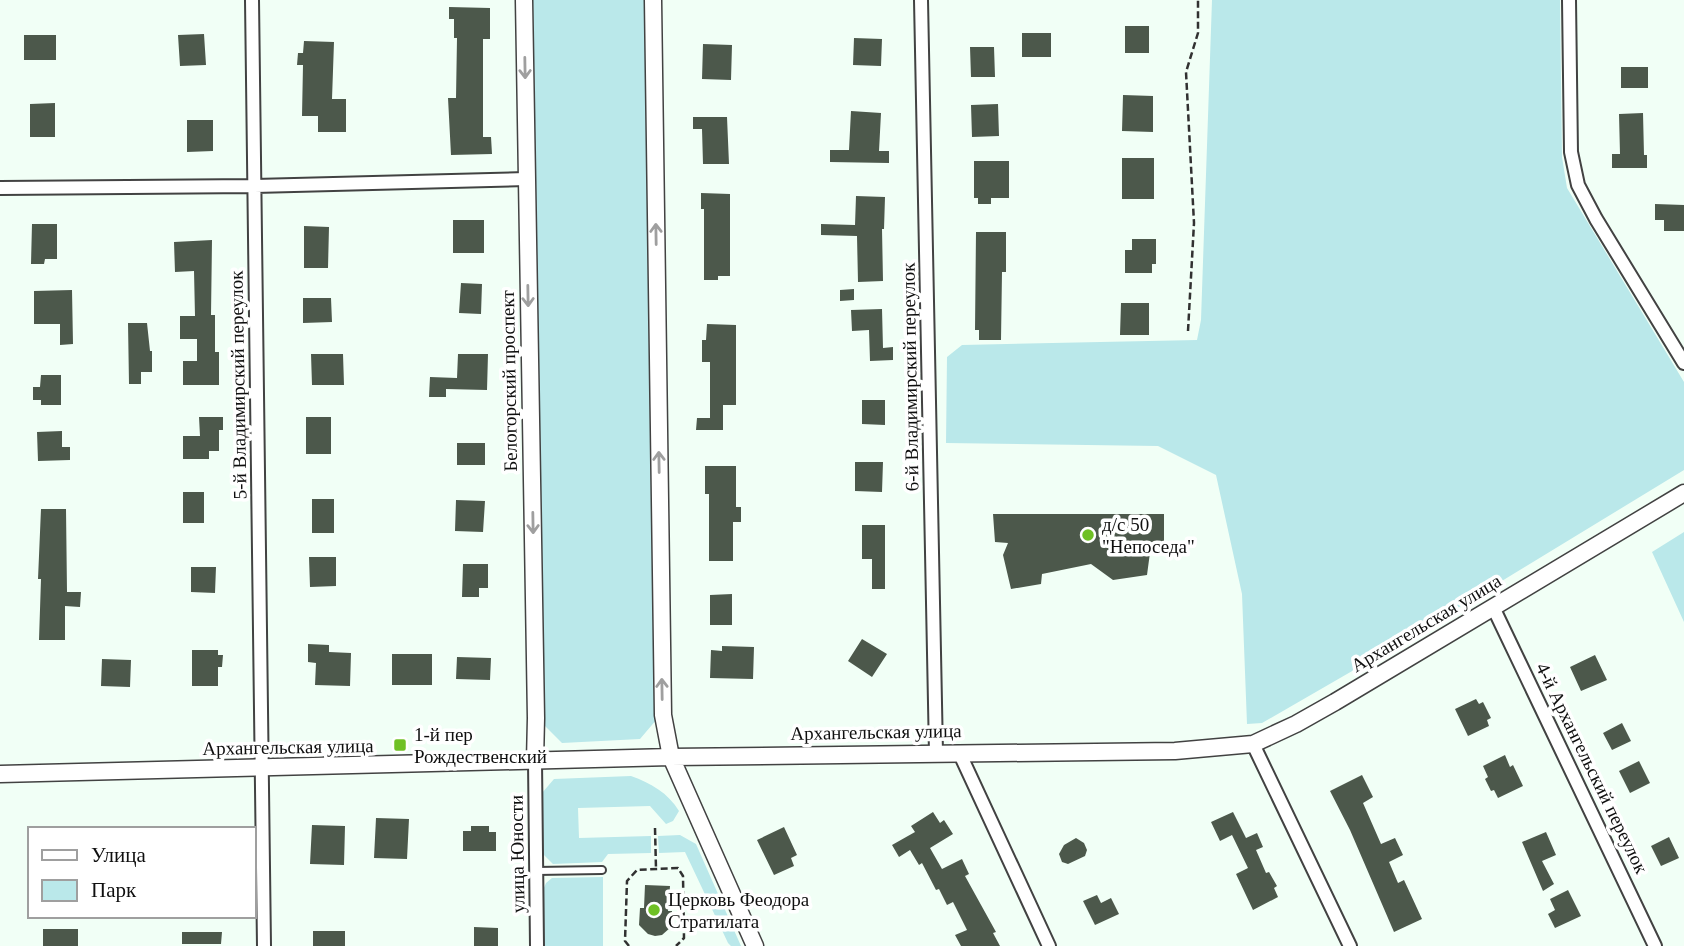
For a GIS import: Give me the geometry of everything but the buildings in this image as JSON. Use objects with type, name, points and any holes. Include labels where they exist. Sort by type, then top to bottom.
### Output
[{"type":"street","name":"5-й Владимирский переулок","points":[[252,0],[264,946]]},
{"type":"street","name":"Белогорский проспект","points":[[524,0],[535,761]]},
{"type":"street","points":[[653,0],[663,715],[671,757],[755,946]]},
{"type":"street","name":"6-й Владимирский переулок","points":[[921,0],[936,752]]},
{"type":"street","points":[[1569,0],[1571,152],[1578,185],[1684,363]]},
{"type":"street","points":[[0,188],[255,186],[526,179]]},
{"type":"street","name":"Архангельская улица","points":[[0,774],[671,757],[1175,751],[1253,744],[1296,724],[1684,493]]},
{"type":"street","name":"4-й Архангельский переулок","points":[[1493,607],[1655,946]]},
{"type":"street","points":[[1253,744],[1350,946]]},
{"type":"street","points":[[959,752],[1049,946]]},
{"type":"street","name":"улица Юности","points":[[535,761],[537,946]]},
{"type":"lane","points":[[536,871],[602,870]]},
{"type":"path","points":[[1188,331],[1194,223],[1186,72],[1198,33],[1198,0]]},
{"type":"path","points":[[654,828],[656,869]]},
{"type":"path","points":[[629,946],[625,941],[627,881],[637,870],[678,869],[684,876],[684,938],[676,946]]},
{"type":"green space","points":[[533,0],[648,0],[657,719],[640,739],[562,743],[543,724]]},
{"type":"green space","points":[[1212,0],[1560,0],[1562,157],[1567,188],[1684,382],[1684,470],[1392,648],[1262,723],[1247,724],[1242,594],[1216,475],[1158,446],[946,443],[947,357],[962,345],[1197,340],[1201,320]]},
{"type":"green space","points":[[1684,532],[1684,622],[1652,552]]},
{"type":"green space","points":[[631,776],[652,785],[670,799],[679,811],[673,821],[666,824],[650,806],[578,808],[579,838],[651,836],[651,853],[608,854],[602,862],[553,864],[542,853],[542,793],[554,779]]},
{"type":"green space","points":[[680,835],[696,844],[741,946],[731,946],[728,943],[685,852],[659,853],[658,836]]},
{"type":"green space","points":[[603,877],[603,946],[544,946],[543,890],[546,883],[552,878]]},
{"type":"place","name":"д/с 50 \"Непоседа\"","points":[[1088,535]]},
{"type":"place","name":"1-й пер Рождественский","points":[[400,745]]},
{"type":"place","name":"Церковь Феодора Стратилата","points":[[654,910]]}]
